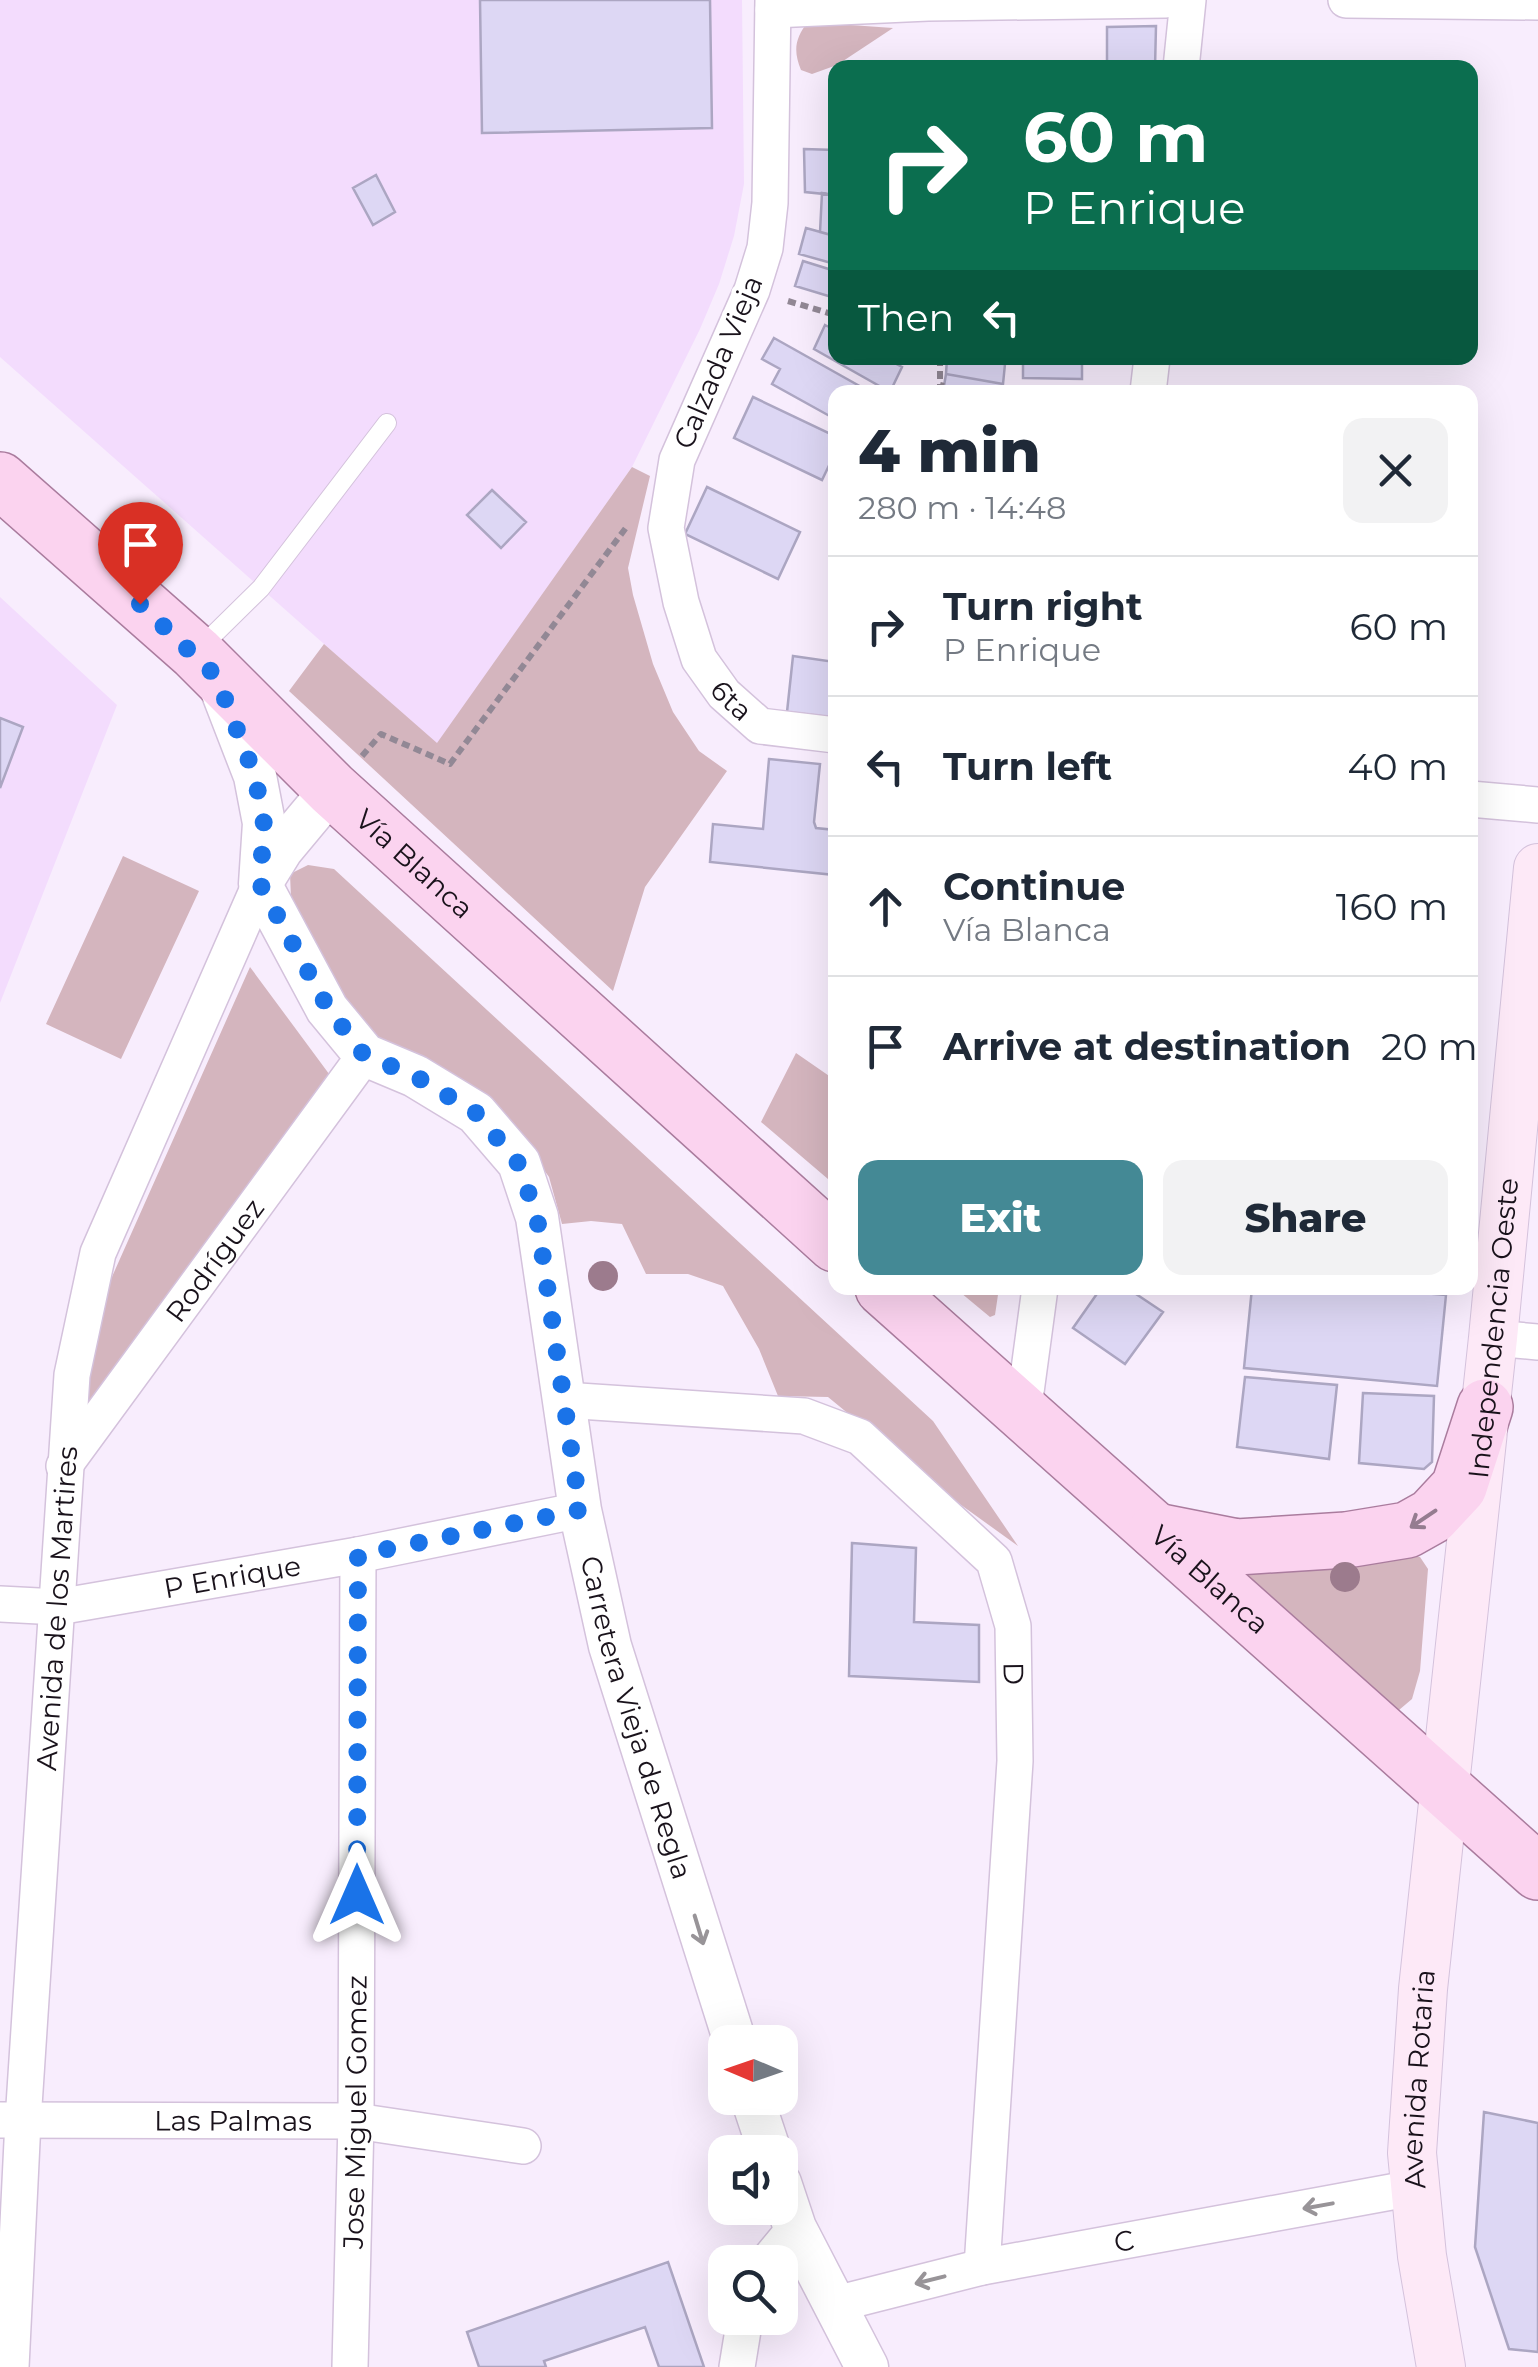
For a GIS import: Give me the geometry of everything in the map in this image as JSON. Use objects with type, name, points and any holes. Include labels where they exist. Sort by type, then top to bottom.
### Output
[{"type":"main road","name":"Vía Blanca","points":[[0,480],[206,664],[332,789],[828,1238]]},
{"type":"main road","name":"Independencia Oeste","points":[[1444,1788],[1486,1407],[1516,1340],[1538,868]]},
{"type":"main road","name":"Vía Blanca","points":[[892,1295],[1444,1788],[1530,1858]]},
{"type":"main road","points":[[1156,1530],[1237,1547],[1346,1540],[1407,1530],[1432,1516],[1459,1488],[1486,1407]]},
{"type":"main road","name":"Avenida Rotaria","points":[[1442,2367],[1430,2317],[1412,2153],[1423,1989],[1444,1788]]},
{"type":"street","points":[[773,5],[1166,0]]},
{"type":"street","points":[[1183,60],[1188,0]]},
{"type":"street","points":[[1346,0],[1538,2]]},
{"type":"street","name":"Calzada Vieja","points":[[681,602],[666,528],[677,460],[752,290],[765,248],[770,203],[773,5]]},
{"type":"street","name":"6ta","points":[[681,602],[699,659],[724,694],[760,726],[828,733]]},
{"type":"street","points":[[206,664],[255,776],[264,824],[260,884],[328,1008],[364,1055]]},
{"type":"street","points":[[260,884],[282,849],[332,789]]},
{"type":"street","points":[[1478,799],[1538,804]]},
{"type":"street","name":"Avenida de los Martires","points":[[11,2367],[12,2120],[58,1607],[72,1375],[98,1253],[260,884]]},
{"type":"street","name":"Carretera Vieja de Regla","points":[[364,1055],[415,1076],[476,1113],[518,1163],[537,1217],[580,1510],[610,1646],[729,2025]]},
{"type":"street","name":"Rodríguez","points":[[64,1466],[364,1055]]},
{"type":"street","points":[[1023,1414],[1039,1295]]},
{"type":"street","name":"D","points":[[564,1400],[804,1416],[823,1423],[860,1438],[994,1561],[1014,1626],[1016,1761],[982,2267]]},
{"type":"street","name":"P Enrique","points":[[0,1604],[58,1607],[358,1555],[580,1510]]},
{"type":"street","name":"Jose Miguel Gomez","points":[[350,2367],[356,2121],[358,1555]]},
{"type":"street","name":"Las Palmas","points":[[12,2120],[356,2121],[523,2146]]},
{"type":"street","name":"C","points":[[836,2304],[982,2267],[1414,2188]]},
{"type":"street","points":[[794,2225],[867,2367]]},
{"type":"street","points":[[781,2245],[795,2228]]},
{"type":"street","points":[[736,2367],[742,2335]]},
{"type":"lane","points":[[206,664],[387,423]]},
{"type":"path","points":[[752,290],[828,313]]},
{"type":"path","points":[[381,734],[450,764],[629,524]]},
{"type":"shaded area","points":[[0,0],[742,0],[744,184],[719,284],[632,467],[437,744],[0,357]]},
{"type":"shaded area","points":[[808,22],[893,28],[845,60],[828,60],[828,68],[812,74],[801,70],[797,57],[800,34]]},
{"type":"shaded area","points":[[632,467],[650,476],[628,568],[653,664],[673,712],[699,751],[727,771],[645,887],[613,991],[289,691],[324,644],[437,743]]},
{"type":"shaded area","points":[[0,597],[117,705],[0,1003]]},
{"type":"shaded area","points":[[123,856],[199,891],[121,1059],[46,1024]]},
{"type":"shaded area","points":[[308,865],[334,869],[933,1421],[1018,1546],[950,1497],[828,1397],[778,1396],[759,1349],[723,1286],[688,1274],[646,1274],[622,1224],[562,1224],[549,1177],[504,1114],[381,1044],[350,1015],[291,898],[290,874]]},
{"type":"shaded area","points":[[250,967],[335,1082],[79,1424],[107,1288]]},
{"type":"shaded area","points":[[796,1053],[828,1075],[828,1179],[761,1122]]},
{"type":"shaded area","points":[[963,1295],[998,1295],[995,1315],[990,1317]]},
{"type":"shaded area","points":[[1402,1552],[1420,1557],[1428,1569],[1420,1671],[1412,1699],[1399,1710],[1383,1708],[1217,1565]]},
{"type":"building","points":[[480,0],[710,0],[712,128],[482,133]]},
{"type":"building","points":[[1156,26],[1155,60],[1107,60],[1107,27]]},
{"type":"building","points":[[804,149],[828,150],[828,194],[805,192]]},
{"type":"building","points":[[376,175],[395,212],[373,225],[353,188]]},
{"type":"building","points":[[822,193],[828,194],[828,234],[820,232]]},
{"type":"building","points":[[806,228],[828,234],[828,262],[799,254]]},
{"type":"building","points":[[803,261],[828,269],[828,296],[795,286]]},
{"type":"building","points":[[825,325],[828,326],[828,357],[814,349]]},
{"type":"building","points":[[774,338],[858,385],[828,385],[828,415],[772,384],[780,369],[762,359]]},
{"type":"building","points":[[842,365],[902,367],[893,385],[878,385]]},
{"type":"building","points":[[947,365],[1005,365],[1003,384],[946,374]]},
{"type":"building","points":[[1023,365],[1082,365],[1082,379],[1023,378]]},
{"type":"building","points":[[946,374],[1003,384],[1003,385],[944,385]]},
{"type":"building","points":[[753,397],[828,433],[828,468],[822,480],[734,438]]},
{"type":"building","points":[[707,487],[800,532],[778,579],[685,534]]},
{"type":"building","points":[[492,490],[526,522],[501,548],[467,515]]},
{"type":"building","points":[[793,656],[828,661],[828,717],[787,712]]},
{"type":"building","points":[[0,718],[23,727],[0,788]]},
{"type":"building","points":[[769,759],[820,764],[814,822],[816,828],[828,829],[828,874],[710,862],[713,824],[763,829]]},
{"type":"building","points":[[1096,1295],[1138,1295],[1163,1312],[1125,1364],[1073,1328]]},
{"type":"building","points":[[1251,1295],[1446,1295],[1437,1386],[1244,1368]]},
{"type":"building","points":[[1245,1377],[1337,1385],[1329,1459],[1237,1447]]},
{"type":"building","points":[[1363,1393],[1434,1396],[1432,1462],[1424,1469],[1359,1463]]},
{"type":"building","points":[[852,1543],[916,1548],[914,1622],[979,1625],[979,1682],[849,1676]]},
{"type":"building","points":[[1484,2112],[1538,2123],[1538,2352],[1509,2349],[1475,2247]]},
{"type":"building","points":[[668,2262],[704,2367],[659,2367],[645,2327],[544,2361],[546,2367],[479,2367],[467,2332]]},
{"type":"route","points":[[140,604],[216,676],[255,776],[264,824],[260,884],[328,1008],[364,1055],[415,1076],[476,1113],[518,1163],[537,1217],[580,1510],[358,1555],[357,1895]]}]
